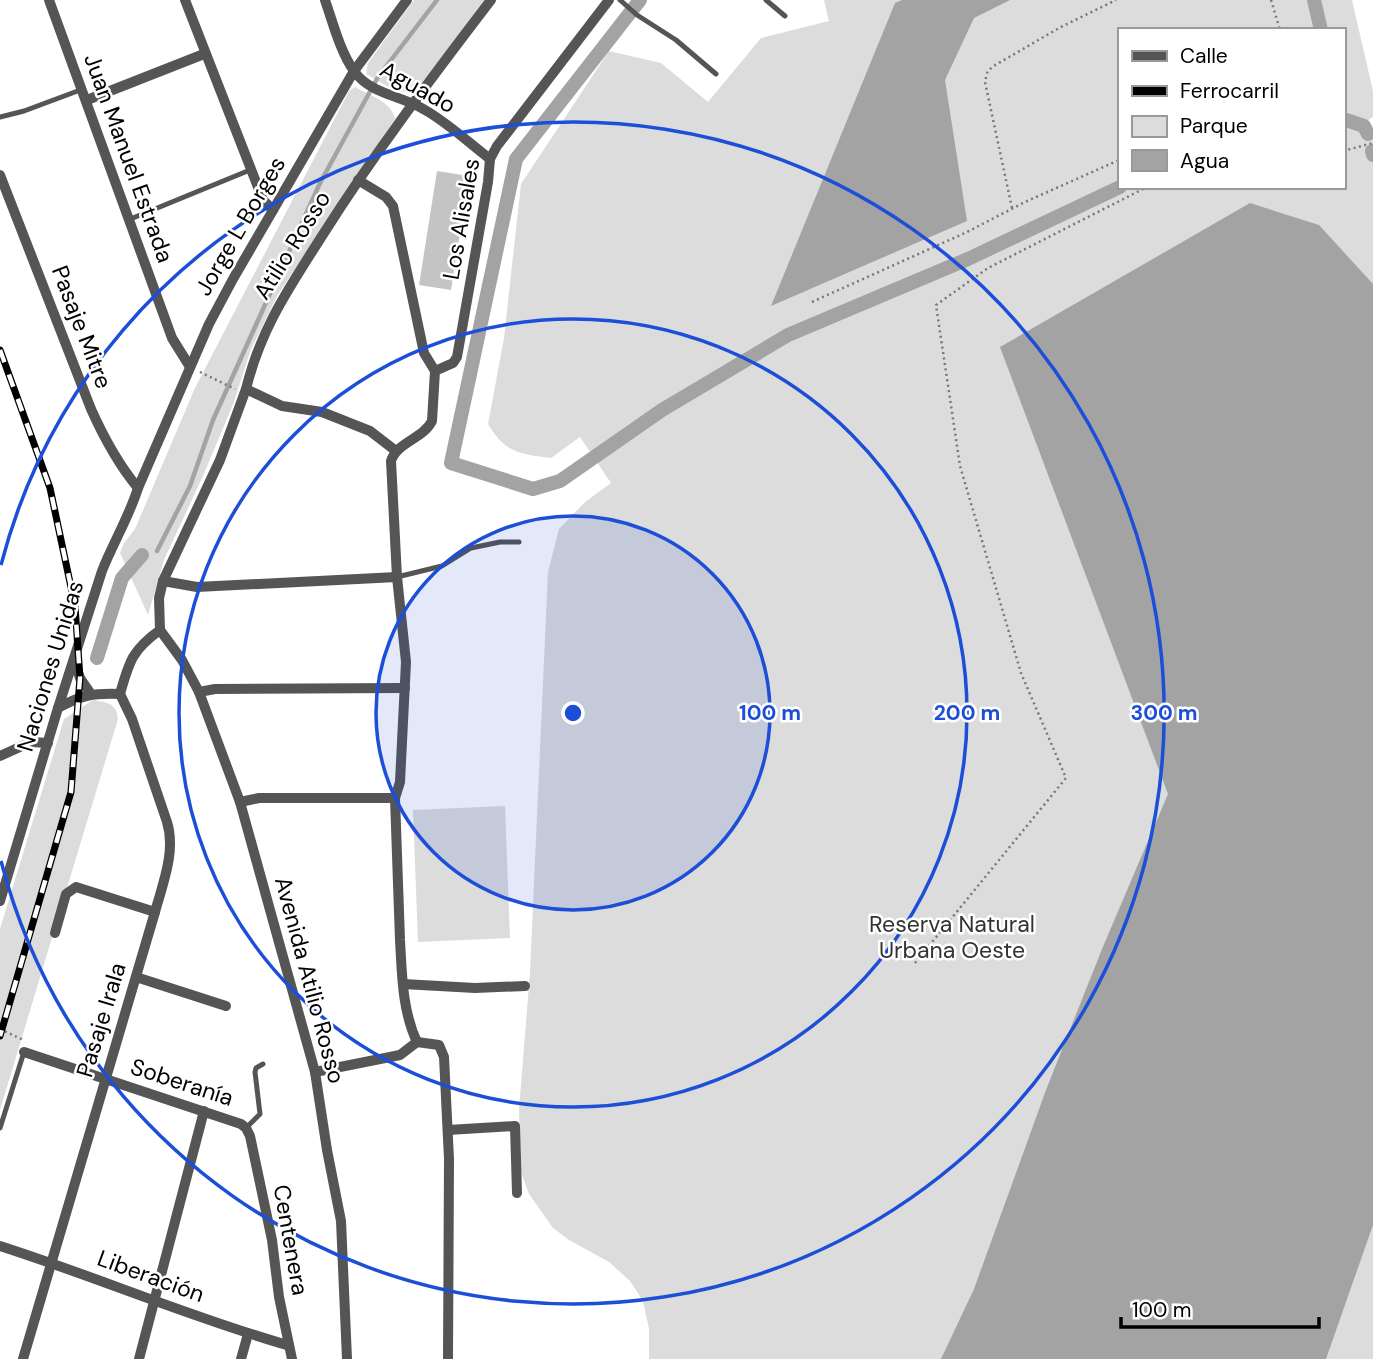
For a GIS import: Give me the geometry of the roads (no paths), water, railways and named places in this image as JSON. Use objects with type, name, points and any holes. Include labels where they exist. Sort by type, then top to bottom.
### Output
[{"type":"street","name":"Juan Manuel Estrada","points":[[50,0],[172,338],[190,367]]},
{"type":"street","points":[[185,0],[262,200],[273,210]]},
{"type":"street","name":"Aguado","points":[[325,0],[354,71],[363,80],[376,89],[425,110],[490,159]]},
{"type":"street","name":"Jorge L Borges","points":[[138,488],[209,324],[354,71],[407,0]]},
{"type":"street","name":"Atilio Rosso","points":[[160,630],[159,597],[163,581],[220,460],[246,388],[254,356],[272,317],[358,180],[491,0]]},
{"type":"street","name":"Los Alisales","points":[[435,371],[453,363],[461,345],[490,159],[497,146],[609,0]]},
{"type":"street","points":[[85,94],[204,54]]},
{"type":"street","name":"Pasaje Mitre","points":[[0,175],[91,409],[124,471],[138,488]]},
{"type":"street","points":[[358,180],[386,197],[393,206],[424,353],[435,371],[432,421],[419,437],[396,452],[391,461],[397,578],[405,662],[400,782],[395,798],[403,984],[408,1018],[416,1042]]},
{"type":"street","points":[[246,388],[282,406],[322,412],[370,431],[396,452]]},
{"type":"street","name":"Naciones Unidas","points":[[0,901],[102,571],[138,488]]},
{"type":"street","points":[[163,581],[197,587],[397,578]]},
{"type":"street","points":[[58,708],[79,696],[121,694],[129,661],[134,652],[160,630]]},
{"type":"street","name":"Avenida Atilio Rosso","points":[[160,630],[182,660],[199,692],[240,802],[316,1072],[341,1221],[347,1359]]},
{"type":"street","points":[[75,660],[80,678],[92,694]]},
{"type":"street","points":[[199,692],[215,689],[405,688]]},
{"type":"street","name":"Pasaje Irala","points":[[23,1359],[171,851],[171,833],[121,694]]},
{"type":"street","points":[[0,756],[31,741],[48,743]]},
{"type":"street","points":[[240,802],[259,798],[395,798]]},
{"type":"street","points":[[55,933],[66,894],[76,887],[155,912]]},
{"type":"street","points":[[136,977],[226,1006]]},
{"type":"street","points":[[403,984],[475,988],[525,986]]},
{"type":"street","points":[[316,1072],[400,1055],[416,1042],[439,1045],[443,1050],[448,1130],[448,1359]]},
{"type":"street","name":"Soberanía","points":[[24,1052],[204,1111],[246,1128]]},
{"type":"street","points":[[139,1359],[204,1111]]},
{"type":"street","points":[[448,1130],[515,1126],[517,1193]]},
{"type":"street","name":"Centenera","points":[[246,1128],[272,1240],[287,1345],[292,1359]]},
{"type":"street","name":"Liberación","points":[[0,1246],[248,1334],[287,1345]]},
{"type":"street","points":[[241,1359],[248,1334]]},
{"type":"lane","points":[[620,0],[637,15],[676,40],[716,74]]},
{"type":"lane","points":[[766,0],[785,16]]},
{"type":"lane","points":[[0,117],[85,94]]},
{"type":"lane","points":[[128,220],[250,170]]},
{"type":"lane","points":[[397,578],[442,566],[471,548],[500,542],[519,542]]},
{"type":"lane","points":[[0,1128],[24,1052]]},
{"type":"lane","points":[[246,1128],[260,1114],[255,1072],[263,1063]]},
{"type":"water","points":[[902,0],[1010,0],[974,18],[945,80],[967,221],[771,306],[895,3]]},
{"type":"water","points":[[1250,203],[1319,225],[1373,284],[1373,1225],[1326,1359],[941,1359],[974,1289],[1046,1090],[1168,794],[1000,347]]},
{"type":"waterway","points":[[157,551],[190,486],[213,420],[320,183],[378,77],[437,0]]},
{"type":"waterway","points":[[640,0],[516,159],[451,463],[533,489],[560,481],[662,410],[788,335],[968,259],[1118,188]]},
{"type":"waterway","points":[[1314,0],[1321,28]]},
{"type":"waterway","points":[[1345,120],[1364,126],[1368,134]]},
{"type":"waterway","points":[[1372,151],[1373,155]]},
{"type":"waterway","points":[[97,658],[122,578],[142,555]]},
{"type":"railway","points":[[0,350],[50,488],[75,606],[80,678],[71,792],[0,1036]]},
{"type":"park label","name":"Reserva Natural Urbana Oeste","points":[[952,937]]}]
